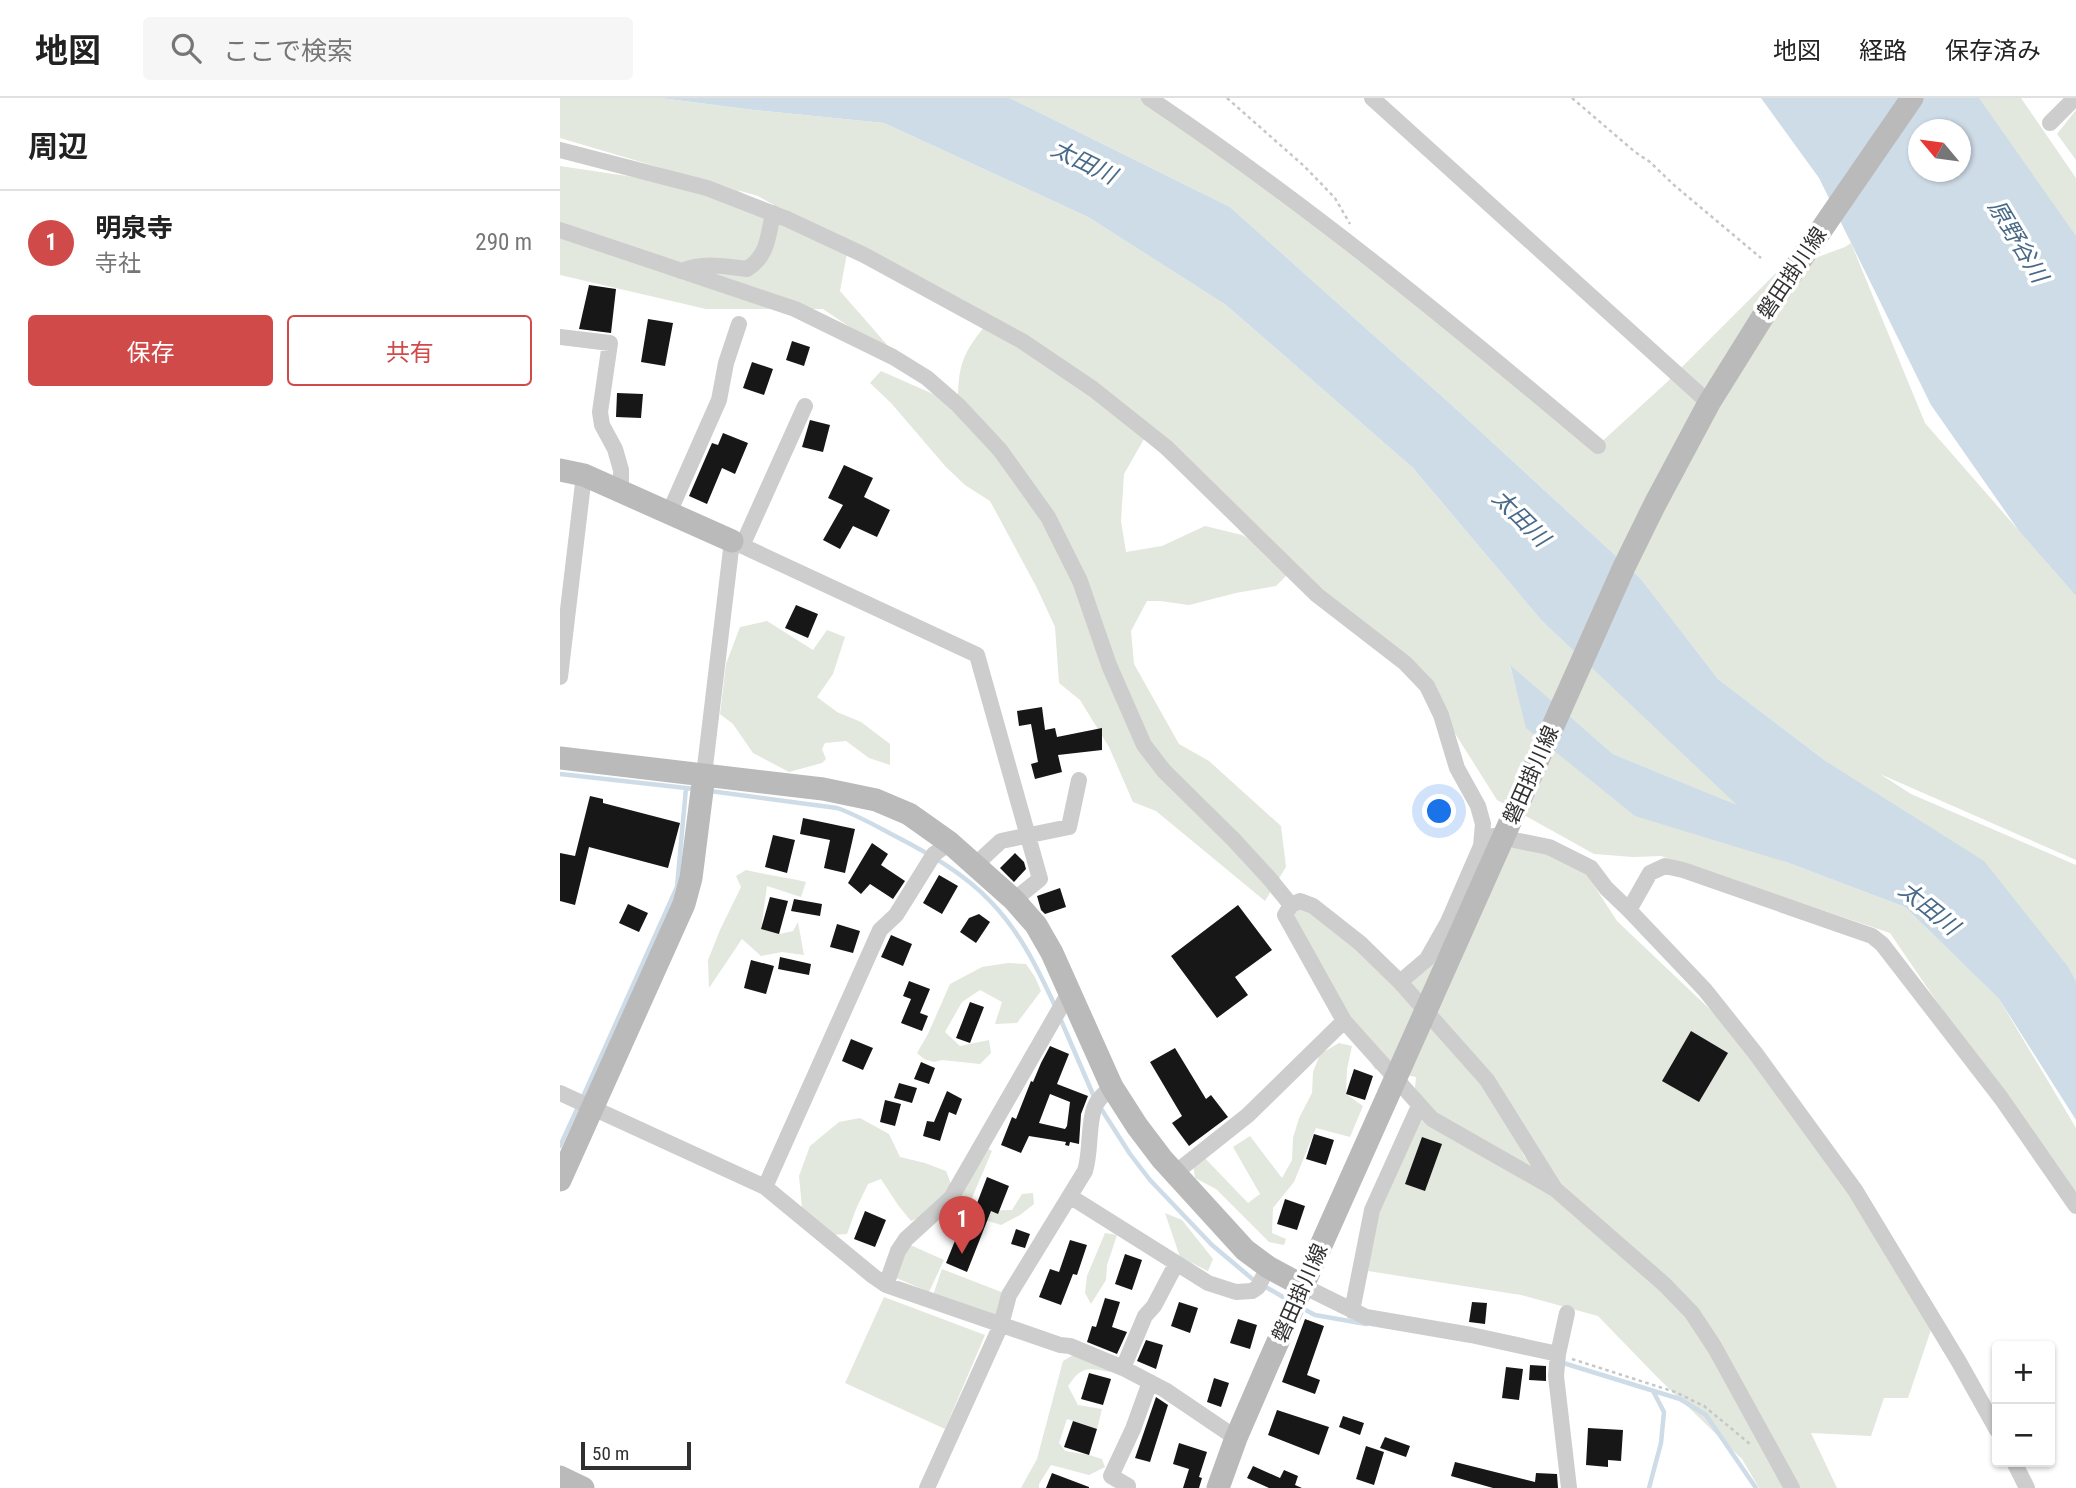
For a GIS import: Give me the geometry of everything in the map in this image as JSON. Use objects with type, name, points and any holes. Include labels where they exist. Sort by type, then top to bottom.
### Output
[{"type":"street","points":[[1149,98],[1255,170],[1488,353],[1598,446]]},
{"type":"street","points":[[1372,98],[1714,396]]},
{"type":"street","name":"磐田掛川線","points":[[1219,1488],[1236,1438],[1624,567],[1714,396],[1775,297],[1912,98]]},
{"type":"street","points":[[2050,123],[2075,98]]},
{"type":"street","points":[[560,150],[707,188],[773,213],[864,256],[1022,341],[1093,389],[1166,447],[1317,594],[1405,663],[1427,686],[1441,715],[1457,768],[1478,806],[1483,824],[1480,846],[1448,922],[1426,959],[1400,982]]},
{"type":"street","points":[[681,271],[696,265],[747,269],[759,262],[765,249],[773,213]]},
{"type":"street","points":[[560,230],[795,309],[893,357],[928,378],[958,405],[1000,450],[1048,517],[1080,581],[1109,666],[1143,745],[1164,771],[1269,878],[1290,905]]},
{"type":"street","points":[[669,513],[719,400],[726,363],[738,324]]},
{"type":"street","points":[[560,337],[610,344],[600,412],[602,425],[615,449],[621,470],[621,492]]},
{"type":"street","points":[[560,1180],[684,904],[691,878],[737,543],[805,406]]},
{"type":"street","points":[[560,470],[584,475],[977,654],[1040,879],[1014,901]]},
{"type":"street","points":[[560,677],[584,475]]},
{"type":"street","points":[[560,758],[823,789],[876,800],[909,814],[950,842],[1036,925],[1070,991],[1112,1087],[1137,1126],[1175,1173],[1245,1250],[1268,1267],[1366,1317],[1471,1335],[1558,1354]]},
{"type":"street","points":[[975,865],[1001,841],[1069,827],[1079,780]]},
{"type":"street","points":[[1482,834],[1549,847],[1591,868],[1606,888],[1705,990],[1848,1180],[1992,1421]]},
{"type":"street","points":[[765,1186],[880,930],[896,915],[934,855],[950,842]]},
{"type":"street","points":[[1629,909],[1650,873],[1665,866],[1872,936],[1882,944],[2001,1098],[2076,1206]]},
{"type":"street","points":[[1555,1189],[1486,1080],[1400,982],[1360,943],[1313,906],[1300,901],[1290,905],[1285,915],[1344,1021],[1406,1088],[1419,1106],[1432,1119],[1555,1189],[1665,1285],[1692,1313],[1715,1348],[1792,1488]]},
{"type":"street","points":[[886,1284],[898,1251],[906,1239],[951,1198],[1070,991]]},
{"type":"street","points":[[1175,1173],[1248,1115],[1344,1021]]},
{"type":"street","points":[[928,1488],[1001,1325],[1009,1295],[1085,1171],[1094,1109],[1100,1097],[1112,1087]]},
{"type":"street","points":[[560,1093],[765,1186],[886,1284],[1059,1345],[1070,1346],[1123,1368],[1165,1390],[1236,1438]]},
{"type":"street","points":[[1352,1311],[1372,1210],[1419,1106]]},
{"type":"street","points":[[1071,1197],[1208,1283],[1236,1292],[1252,1291],[1258,1287],[1268,1267]]},
{"type":"street","points":[[1123,1368],[1144,1316],[1154,1306],[1176,1264]]},
{"type":"street","points":[[1567,1313],[1556,1376],[1569,1488]]},
{"type":"street","points":[[1128,1488],[1111,1476],[1133,1429],[1150,1382]]},
{"type":"street","points":[[2016,1467],[2027,1488]]},
{"type":"street","points":[[560,1478],[583,1488]]},
{"type":"path","points":[[1227,98],[1304,166],[1335,198],[1354,230]]},
{"type":"path","points":[[1572,98],[1761,258]]},
{"type":"path","points":[[1558,1354],[1685,1396],[1719,1417],[1757,1451]]},
{"type":"shaded area","points":[[560,98],[660,98],[884,123],[1088,217],[1226,305],[1413,468],[1542,621],[1739,806],[1613,754],[1510,666],[1527,728],[1786,862],[1905,907],[1999,999],[2076,1128],[2076,1206],[1890,933],[1661,856],[1594,854],[1497,800],[1422,681],[1144,439],[1124,474],[1121,521],[1126,552],[1162,546],[1205,526],[1242,535],[1279,557],[1292,570],[1276,586],[1189,605],[1147,601],[1131,631],[1134,664],[1179,744],[1209,761],[1281,826],[1286,867],[1265,901],[1156,811],[1133,802],[1109,747],[1080,700],[1059,683],[1055,627],[990,501],[965,485],[946,467],[891,403],[870,383],[881,371],[958,405],[962,362],[985,326],[848,248],[840,291],[903,363],[823,309],[706,309],[560,275],[560,166],[707,188],[729,188],[560,138]],"holes":[[[737,190],[758,196],[840,243]]]},
{"type":"shaded area","points":[[1010,98],[1147,98],[1155,102],[1597,446],[1665,384],[1777,272],[1851,243],[1925,423],[2076,596],[2076,860],[1880,774],[1911,794],[2076,865],[2076,981],[2069,968],[1827,762],[1718,679],[1641,579],[1230,207]]},
{"type":"shaded area","points":[[1975,98],[2021,98],[2076,178],[2076,242]]},
{"type":"shaded area","points":[[2076,110],[2076,160],[2057,134]]},
{"type":"shaded area","points":[[767,621],[813,650],[827,630],[845,637],[833,674],[817,697],[837,712],[861,722],[890,744],[890,765],[869,758],[846,741],[825,743],[822,749],[826,759],[822,763],[789,772],[753,753],[733,724],[720,714],[726,664],[740,627]]},
{"type":"shaded area","points":[[1517,841],[1578,861],[1617,921],[1718,1017],[1804,1120],[1934,1321],[1908,1398],[1884,1398],[1871,1436],[1811,1433],[1837,1488],[1759,1488],[1742,1459],[1598,1316],[1521,1295],[1368,1271],[1378,1197],[1412,1120],[1416,1077],[1375,1069],[1285,915],[1300,901],[1400,982]],"holes":[[[1501,1106],[1544,1172],[1605,1232],[1524,1156]]]},
{"type":"shaded area","points":[[746,870],[806,882],[801,897],[767,886],[761,929],[780,934],[793,931],[798,922],[804,955],[782,952],[761,956],[742,939],[709,988],[708,960],[741,887],[736,876]]},
{"type":"shaded area","points":[[1008,963],[1026,964],[1041,991],[1017,1023],[995,1024],[1002,1002],[980,990],[962,1002],[945,1032],[960,1046],[989,1040],[991,1053],[980,1064],[942,1060],[934,1062],[917,1053],[950,984],[982,967]]},
{"type":"shaded area","points":[[1339,1043],[1352,1046],[1347,1069],[1346,1094],[1363,1106],[1350,1137],[1316,1128],[1294,1182],[1273,1208],[1272,1233],[1286,1239],[1284,1245],[1269,1242],[1216,1189],[1195,1178],[1193,1165],[1200,1153],[1248,1203],[1260,1194],[1233,1147],[1250,1136],[1282,1178],[1292,1160],[1293,1138],[1299,1118],[1312,1093],[1313,1072],[1320,1054]]},
{"type":"shaded area","points":[[860,1118],[889,1134],[900,1157],[946,1171],[951,1184],[939,1209],[911,1221],[881,1179],[868,1184],[847,1234],[833,1235],[802,1208],[799,1176],[810,1146],[839,1122]]},
{"type":"shaded area","points":[[985,1147],[992,1151],[971,1200],[977,1211],[1012,1210],[1022,1194],[1033,1193],[1034,1204],[1001,1225],[959,1212],[947,1228],[938,1219]]},
{"type":"shaded area","points":[[1165,1213],[1182,1220],[1213,1259],[1208,1271],[1180,1257]]},
{"type":"shaded area","points":[[1105,1233],[1117,1235],[1107,1265],[1106,1280],[1091,1304],[1085,1293],[1087,1276]]},
{"type":"shaded area","points":[[906,1243],[944,1260],[929,1292],[894,1277]]},
{"type":"shaded area","points":[[942,1269],[1009,1295],[995,1317],[933,1295]]},
{"type":"shaded area","points":[[884,1297],[985,1335],[945,1429],[845,1383]]},
{"type":"shaded area","points":[[1075,1354],[1094,1357],[1111,1372],[1086,1370],[1073,1379],[1068,1386],[1078,1405],[1102,1409],[1097,1429],[1067,1419],[1059,1443],[1065,1451],[1102,1459],[1105,1467],[1089,1475],[1051,1465],[1039,1488],[1021,1488],[1037,1459],[1063,1361]]},
{"type":"water","name":"太田川","points":[[660,98],[1010,98],[1230,207],[1641,579],[1718,679],[1827,762],[1984,861],[2069,968],[2076,981],[2076,1120],[1999,999],[1905,907],[1786,862],[1635,816],[1526,728],[1510,665],[1613,754],[1737,805],[1542,621],[1413,468],[1226,305],[1088,217],[884,123]]},
{"type":"water","name":"原野谷川","points":[[1761,98],[1979,98],[2076,236],[2076,596],[2019,531],[1931,405],[1819,178]]},
{"type":"building","points":[[589,285],[616,289],[611,333],[579,329]]},
{"type":"building","points":[[648,319],[673,323],[665,366],[641,362]]},
{"type":"building","points":[[792,341],[810,347],[804,366],[786,360]]},
{"type":"building","points":[[752,362],[773,369],[764,395],[743,388]]},
{"type":"building","points":[[617,393],[643,394],[641,418],[616,417]]},
{"type":"building","points":[[810,420],[830,425],[823,452],[802,447]]},
{"type":"building","points":[[723,433],[748,443],[735,474],[722,468],[707,504],[689,496],[712,443],[718,445]]},
{"type":"building","points":[[844,465],[873,478],[864,497],[890,510],[877,537],[853,526],[840,549],[823,540],[843,505],[828,498]]},
{"type":"building","points":[[796,605],[818,614],[808,638],[785,628]]},
{"type":"building","points":[[1042,707],[1045,730],[1055,728],[1057,737],[1102,728],[1102,750],[1058,755],[1062,772],[1035,779],[1031,764],[1038,762],[1031,724],[1019,726],[1017,711]]},
{"type":"building","points":[[590,796],[603,799],[603,803],[680,823],[668,868],[589,847],[575,905],[560,901],[560,853],[575,856]]},
{"type":"building","points":[[803,818],[855,829],[845,873],[824,868],[830,840],[800,834]]},
{"type":"building","points":[[773,835],[795,840],[787,873],[765,867]]},
{"type":"building","points":[[872,843],[888,854],[881,865],[905,881],[893,899],[870,884],[861,894],[848,883]]},
{"type":"building","points":[[1015,853],[1024,862],[1026,869],[1014,882],[1000,868]]},
{"type":"building","points":[[939,875],[958,886],[942,914],[923,903]]},
{"type":"building","points":[[1060,888],[1066,907],[1045,914],[1037,896]]},
{"type":"building","points":[[770,897],[788,901],[779,934],[761,929]]},
{"type":"building","points":[[794,899],[822,904],[820,916],[791,911]]},
{"type":"building","points":[[628,904],[648,913],[639,932],[619,923]]},
{"type":"building","points":[[1238,905],[1272,950],[1235,977],[1248,995],[1217,1018],[1171,956]]},
{"type":"building","points":[[979,914],[990,922],[976,943],[960,932],[969,918]]},
{"type":"building","points":[[837,924],[860,931],[853,953],[830,947]]},
{"type":"building","points":[[891,935],[912,944],[903,966],[881,957]]},
{"type":"building","points":[[780,957],[811,964],[809,975],[778,969]]},
{"type":"building","points":[[751,960],[774,966],[766,994],[744,988]]},
{"type":"building","points":[[909,981],[930,989],[920,1013],[928,1016],[922,1031],[901,1023],[911,999],[903,996]]},
{"type":"building","points":[[970,1002],[984,1007],[970,1043],[956,1038]]},
{"type":"building","points":[[1691,1031],[1728,1053],[1699,1102],[1662,1081]]},
{"type":"building","points":[[851,1039],[873,1048],[863,1070],[842,1061]]},
{"type":"building","points":[[1050,1046],[1069,1054],[1057,1084],[1088,1096],[1081,1114],[1079,1144],[1070,1142],[1069,1146],[1065,1145],[1066,1142],[1029,1136],[1021,1153],[1001,1145],[1012,1117],[1016,1119]],"holes":[[[1050,1094],[1070,1102],[1065,1129],[1039,1123]]]},
{"type":"building","points":[[1175,1048],[1206,1099],[1211,1095],[1228,1117],[1189,1146],[1172,1123],[1182,1116],[1150,1062]]},
{"type":"building","points":[[921,1062],[935,1068],[929,1084],[914,1079]]},
{"type":"building","points":[[1354,1069],[1373,1076],[1365,1100],[1346,1094]]},
{"type":"building","points":[[899,1083],[917,1088],[912,1103],[894,1098]]},
{"type":"building","points":[[947,1091],[962,1099],[956,1115],[949,1112],[940,1141],[923,1136],[927,1121],[934,1122]]},
{"type":"building","points":[[885,1100],[901,1104],[895,1126],[880,1122]]},
{"type":"building","points":[[1314,1134],[1334,1140],[1326,1165],[1306,1159]]},
{"type":"building","points":[[1422,1137],[1442,1144],[1425,1191],[1405,1184]]},
{"type":"building","points":[[987,1177],[1009,1186],[998,1214],[991,1211],[967,1272],[946,1263],[965,1216],[971,1219]]},
{"type":"building","points":[[1285,1199],[1305,1206],[1297,1230],[1277,1224]]},
{"type":"building","points":[[865,1211],[886,1220],[875,1247],[854,1239]]},
{"type":"building","points":[[1016,1229],[1030,1234],[1025,1248],[1011,1244]]},
{"type":"building","points":[[1070,1240],[1087,1245],[1077,1275],[1073,1274],[1061,1305],[1039,1297],[1050,1269],[1059,1272]]},
{"type":"building","points":[[1125,1254],[1142,1260],[1132,1290],[1115,1284]]},
{"type":"building","points":[[1105,1298],[1120,1302],[1112,1327],[1127,1332],[1117,1354],[1087,1342],[1092,1326],[1096,1327]]},
{"type":"building","points":[[1179,1302],[1198,1308],[1190,1333],[1171,1326]]},
{"type":"building","points":[[1472,1302],[1487,1303],[1485,1324],[1469,1322]]},
{"type":"building","points":[[1238,1319],[1257,1325],[1250,1349],[1230,1343]]},
{"type":"building","points":[[1305,1319],[1324,1326],[1307,1375],[1320,1380],[1315,1394],[1282,1382]]},
{"type":"building","points":[[1146,1340],[1163,1345],[1156,1369],[1137,1361]]},
{"type":"building","points":[[1530,1365],[1546,1366],[1546,1381],[1529,1380]]},
{"type":"building","points":[[1506,1367],[1523,1369],[1519,1400],[1502,1398]]},
{"type":"building","points":[[1089,1373],[1111,1379],[1103,1405],[1081,1399]]},
{"type":"building","points":[[1214,1378],[1229,1383],[1221,1407],[1207,1402]]},
{"type":"building","points":[[1156,1397],[1168,1405],[1150,1462],[1135,1458]]},
{"type":"building","points":[[1277,1410],[1329,1427],[1319,1455],[1268,1435]]},
{"type":"building","points":[[1343,1416],[1364,1423],[1360,1435],[1339,1427]]},
{"type":"building","points":[[1073,1421],[1097,1429],[1089,1455],[1064,1447]]},
{"type":"building","points":[[1588,1428],[1623,1430],[1621,1461],[1608,1460],[1608,1467],[1586,1465]]},
{"type":"building","points":[[1385,1437],[1410,1446],[1406,1457],[1380,1448]]},
{"type":"building","points":[[1179,1443],[1207,1452],[1199,1477],[1202,1478],[1199,1488],[1183,1488],[1189,1469],[1173,1464]]},
{"type":"building","points":[[1366,1446],[1384,1452],[1374,1485],[1356,1479]]},
{"type":"building","points":[[1455,1462],[1535,1482],[1536,1473],[1557,1474],[1558,1488],[1493,1488],[1451,1476]]},
{"type":"building","points":[[1253,1466],[1280,1478],[1284,1470],[1298,1476],[1295,1485],[1302,1488],[1269,1488],[1247,1478]]},
{"type":"building","points":[[1052,1473],[1089,1487],[1089,1488],[1046,1488]]},
{"type":"waterway","points":[[560,774],[695,789]]},
{"type":"waterway","points":[[582,1099],[677,887],[686,788]]},
{"type":"waterway","points":[[710,791],[837,808],[933,857],[970,882],[1011,926],[1042,978],[1055,1006]]},
{"type":"waterway","points":[[1060,1018],[1095,1099]]},
{"type":"waterway","points":[[560,1146],[578,1107]]},
{"type":"waterway","points":[[1100,1107],[1150,1180],[1212,1245],[1256,1282]]},
{"type":"waterway","points":[[1264,1286],[1290,1301]]},
{"type":"waterway","points":[[1300,1307],[1315,1315],[1366,1324]]},
{"type":"waterway","points":[[1560,1362],[1680,1399],[1706,1415],[1756,1488]]},
{"type":"waterway","points":[[1649,1488],[1661,1443],[1664,1412],[1653,1391]]},
{"type":"place","name":"明泉寺","points":[[962,1254]]}]
